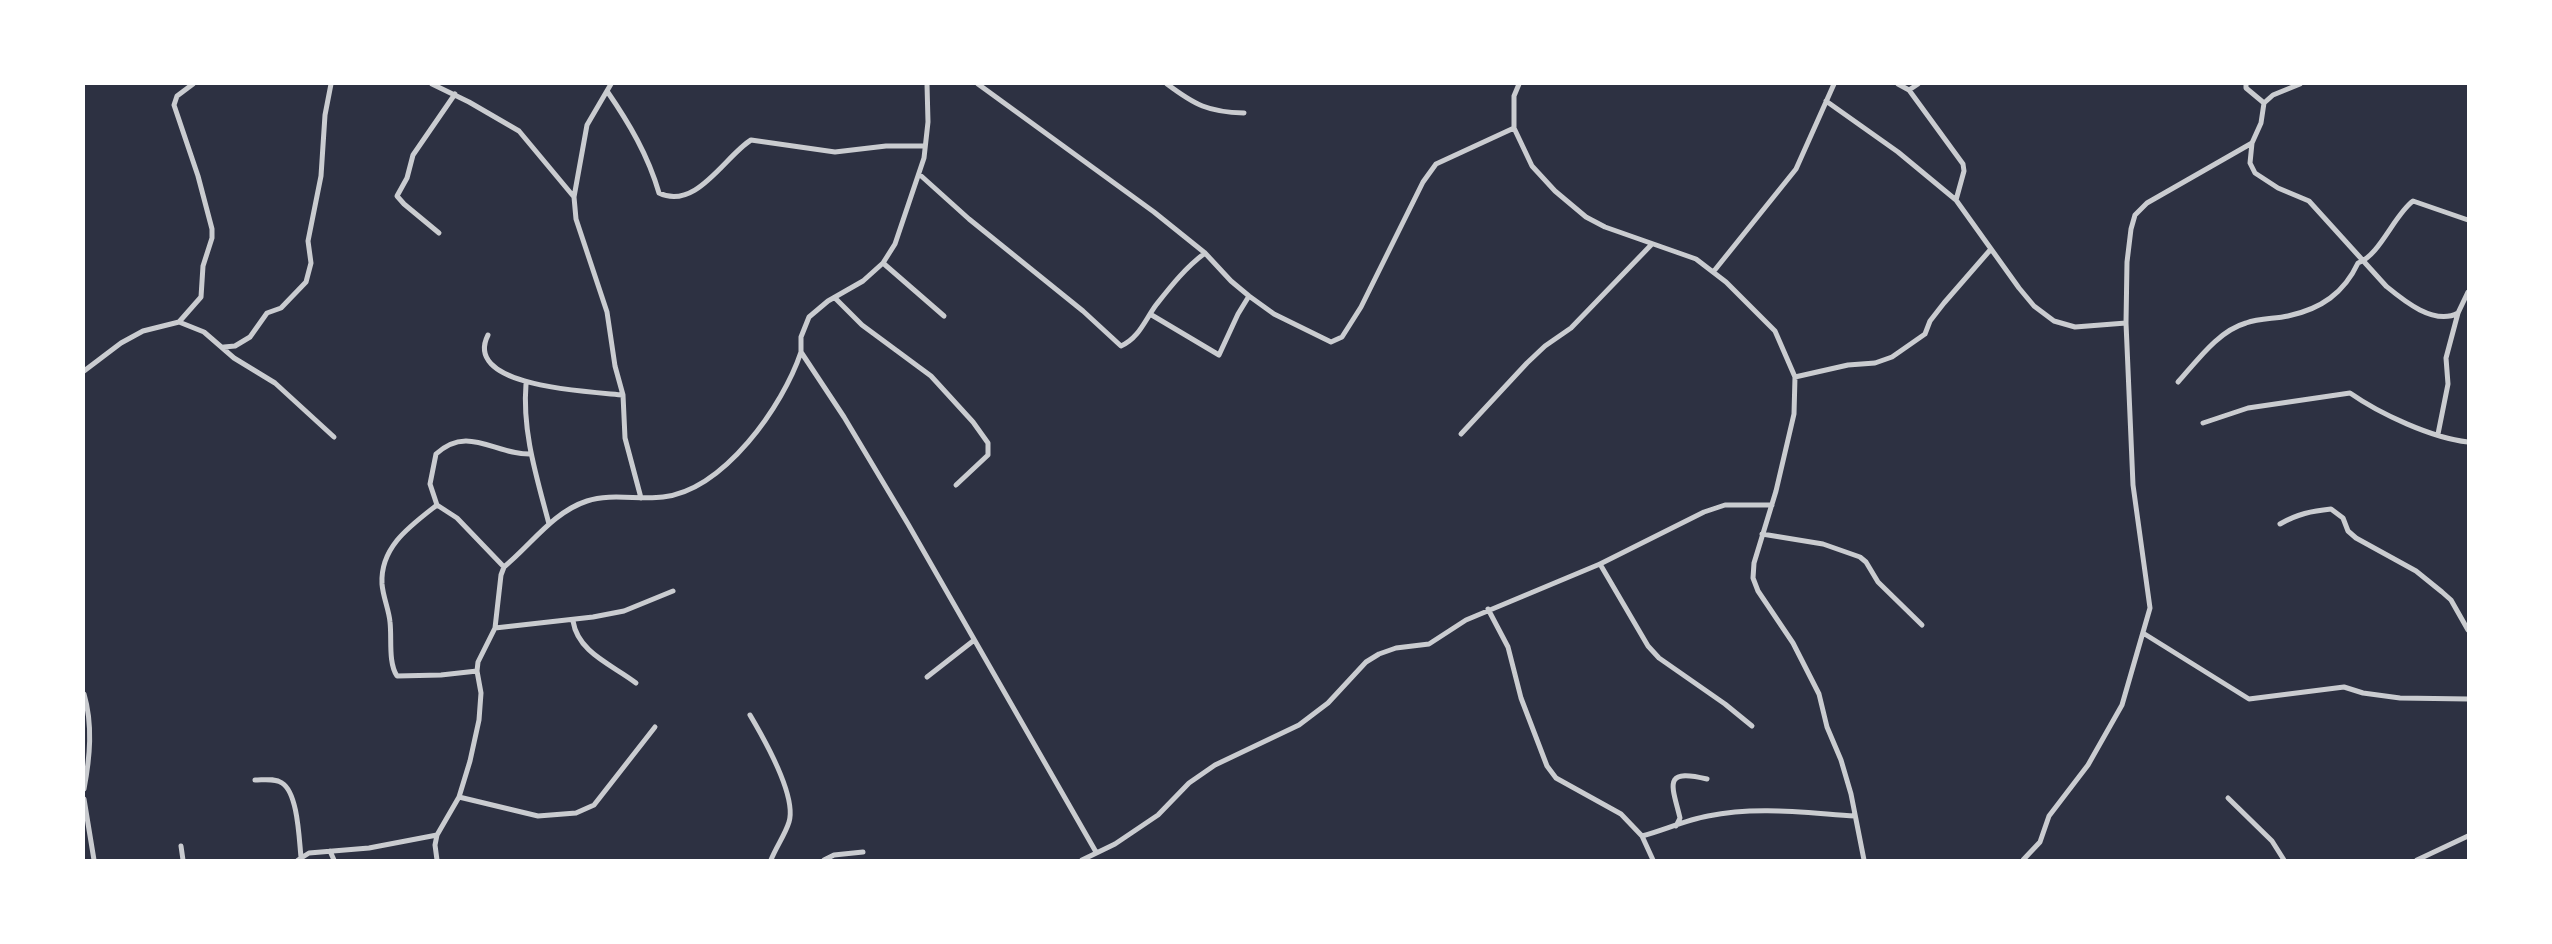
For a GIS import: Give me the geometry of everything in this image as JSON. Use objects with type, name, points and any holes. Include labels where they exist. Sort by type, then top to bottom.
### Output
[{"type":"street","points":[[179,322],[200,297],[203,266],[212,238],[205,200],[174,105],[177,96],[193,84]]},
{"type":"street","points":[[224,347],[235,346],[250,337],[267,314],[281,308],[306,282],[311,263],[308,241],[321,176],[325,115],[331,84]]},
{"type":"street","points":[[432,84],[455,94],[519,131],[574,196]]},
{"type":"street","points":[[611,84],[586,125],[574,196],[576,219],[607,312],[615,366],[623,395],[625,438],[641,498]]},
{"type":"street","points":[[437,860],[435,845],[437,835],[459,798],[479,720],[481,693],[477,671],[482,651],[495,628],[500,575],[504,567],[549,524],[565,512],[588,500],[679,494],[701,484],[721,468],[764,421],[793,375],[801,352],[801,337],[809,317],[863,281],[883,263],[895,244],[919,174],[925,146],[928,122],[927,84]]},
{"type":"street","points":[[978,84],[1139,201],[1204,253],[1231,281],[1249,296],[1274,314],[1318,337],[1332,342],[1342,338],[1379,273],[1422,182],[1436,164],[1514,128]]},
{"type":"street","points":[[1167,84],[1199,106],[1219,112],[1244,113]]},
{"type":"street","points":[[1519,84],[1514,96],[1514,128],[1532,166],[1567,201],[1586,217],[1599,224],[1652,244],[1681,252],[1714,271],[1775,331],[1795,377],[1793,422],[1772,505],[1754,563],[1753,578],[1758,591],[1806,666],[1819,694],[1827,727],[1841,760],[1864,860]]},
{"type":"street","points":[[1714,271],[1796,169],[1834,84]]},
{"type":"street","points":[[1898,84],[1909,90],[1964,164],[1964,171],[1956,200]]},
{"type":"street","points":[[1909,90],[1918,84]]},
{"type":"street","points":[[2246,84],[2246,88],[2264,103]]},
{"type":"street","points":[[2300,84],[2273,95],[2264,103],[2261,123],[2252,143],[2250,163],[2255,173],[2278,188],[2309,201],[2386,286],[2424,311],[2436,316],[2458,313]]},
{"type":"street","points":[[607,91],[628,121],[640,144],[659,193],[668,198],[682,195],[698,188],[751,140],[835,152],[886,146],[925,146]]},
{"type":"street","points":[[439,233],[397,196],[407,178],[413,154],[455,94]]},
{"type":"street","points":[[1826,101],[1898,152],[1956,200],[2024,294],[2054,321],[2075,327],[2126,323]]},
{"type":"street","points":[[2023,860],[2040,842],[2049,816],[2088,765],[2122,705],[2150,608],[2133,485],[2126,323],[2127,262],[2135,215],[2147,203],[2252,143]]},
{"type":"street","points":[[919,174],[970,219],[1083,311],[1121,346],[1139,333],[1150,314],[1186,268],[1204,253]]},
{"type":"street","points":[[2178,382],[2216,340],[2246,323],[2290,316],[2332,299],[2347,283],[2358,263],[2383,238],[2406,206],[2413,200],[2468,220]]},
{"type":"street","points":[[1461,434],[1528,363],[1546,346],[1571,328],[1652,244]]},
{"type":"street","points":[[1795,377],[1848,365],[1875,363],[1892,357],[1925,334],[1930,321],[1944,303],[1992,249]]},
{"type":"street","points":[[883,263],[944,316]]},
{"type":"street","points":[[2438,434],[2448,384],[2446,358],[2458,313],[2468,292]]},
{"type":"street","points":[[1150,314],[1219,355],[1238,314],[1249,296]]},
{"type":"street","points":[[835,298],[862,325],[931,376],[973,422],[988,443],[988,455],[956,485]]},
{"type":"street","points":[[84,371],[121,343],[143,331],[179,322],[195,327],[224,347],[234,358],[281,388],[334,437]]},
{"type":"street","points":[[488,335],[483,348],[486,357],[511,376],[526,384],[623,395]]},
{"type":"street","points":[[801,352],[858,441],[1096,852]]},
{"type":"street","points":[[526,384],[527,427],[531,454],[549,524]]},
{"type":"street","points":[[2203,423],[2248,408],[2350,393],[2371,408],[2438,434],[2468,442]]},
{"type":"street","points":[[504,567],[457,518],[437,505],[431,492],[431,472],[436,454],[442,448],[458,440],[482,442],[496,449],[518,454],[531,454]]},
{"type":"street","points":[[437,505],[406,529],[389,550],[384,565],[382,586],[390,621],[392,668],[396,676],[441,675],[477,671]]},
{"type":"street","points":[[1082,860],[1114,844],[1158,815],[1189,783],[1215,765],[1299,726],[1328,704],[1366,662],[1379,654],[1396,648],[1429,644],[1459,623],[1488,609],[1600,564],[1704,512],[1725,505],[1772,505]]},
{"type":"street","points":[[2280,524],[2292,517],[2310,511],[2331,509],[2343,518],[2348,531],[2356,538],[2416,571],[2442,592],[2451,600],[2468,630]]},
{"type":"street","points":[[1762,534],[1823,544],[1860,557],[1866,562],[1878,582],[1922,625]]},
{"type":"street","points":[[1600,564],[1648,646],[1673,669],[1699,685],[1752,726]]},
{"type":"street","points":[[495,628],[573,621],[624,611],[673,591]]},
{"type":"street","points":[[1488,609],[1508,647],[1521,698],[1547,766],[1556,778],[1621,814],[1642,836],[1653,860]]},
{"type":"street","points":[[573,621],[578,636],[590,652],[636,683]]},
{"type":"street","points":[[2143,633],[2249,699],[2257,700],[2344,687],[2363,693],[2400,698],[2468,699]]},
{"type":"street","points":[[927,677],[973,641]]},
{"type":"street","points":[[84,694],[88,708],[90,729],[88,766],[84,789]]},
{"type":"street","points":[[750,715],[776,763],[790,812],[789,821],[771,860]]},
{"type":"street","points":[[459,798],[538,816],[576,813],[594,805],[655,727]]},
{"type":"street","points":[[1676,826],[1680,818],[1673,798],[1674,782],[1685,774],[1707,779]]},
{"type":"street","points":[[256,780],[275,780],[288,788],[295,811],[299,858],[309,853],[369,848],[437,835]]},
{"type":"street","points":[[2228,798],[2272,841],[2284,860]]},
{"type":"street","points":[[84,800],[94,860]]},
{"type":"street","points":[[1642,836],[1707,816],[1762,810],[1855,816]]},
{"type":"street","points":[[2417,860],[2468,836]]},
{"type":"street","points":[[181,846],[183,860]]},
{"type":"street","points":[[330,852],[334,860]]},
{"type":"street","points":[[824,860],[834,855],[863,852]]}]
